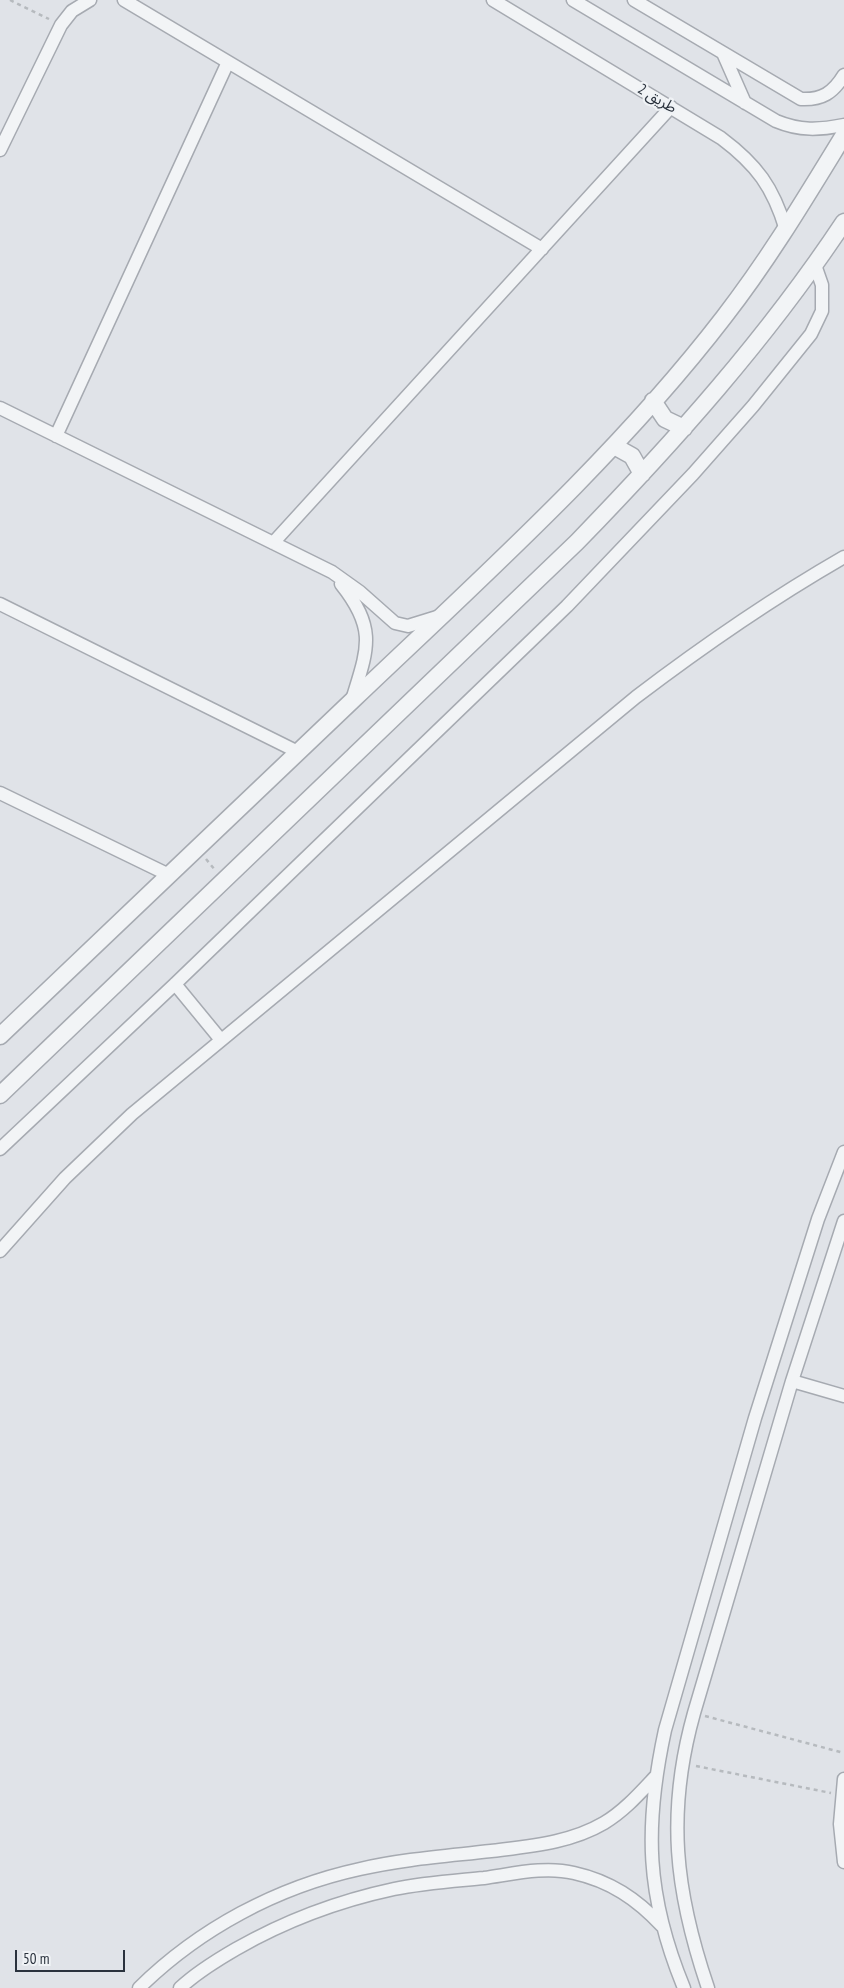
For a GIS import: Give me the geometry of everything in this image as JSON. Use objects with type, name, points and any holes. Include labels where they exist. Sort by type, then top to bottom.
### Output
[{"type":"street","points":[[0,150],[61,25],[72,11],[90,0]]},
{"type":"street","points":[[124,0],[542,249]]},
{"type":"street","name":"طريق 2","points":[[493,0],[721,138],[744,156],[763,177],[778,202],[786,230]]},
{"type":"street","points":[[573,0],[745,103],[790,127],[820,130],[844,125]]},
{"type":"street","points":[[634,0],[801,99],[814,100],[826,96],[836,88],[844,75]]},
{"type":"street","points":[[723,53],[745,103]]},
{"type":"street","points":[[56,436],[228,62]]},
{"type":"street","points":[[274,543],[670,108]]},
{"type":"street","points":[[0,1036],[442,615],[614,446],[723,318],[786,230],[844,135]]},
{"type":"street","points":[[0,1095],[570,549],[642,474],[729,375],[815,265],[844,222]]},
{"type":"street","points":[[0,1149],[175,984],[567,606],[693,474],[753,406],[812,334],[822,311],[822,285],[815,265]]},
{"type":"street","points":[[653,401],[665,419],[684,428]]},
{"type":"street","points":[[0,408],[332,572],[360,592],[395,623],[408,626],[442,615]]},
{"type":"street","points":[[614,446],[632,456],[642,474]]},
{"type":"street","points":[[0,1251],[65,1178],[132,1114],[636,697],[710,641],[786,590],[844,557]]},
{"type":"street","points":[[332,572],[358,605],[364,622],[365,660],[352,701]]},
{"type":"street","points":[[0,604],[298,752]]},
{"type":"street","points":[[0,793],[169,875]]},
{"type":"street","points":[[175,984],[221,1040]]},
{"type":"street","points":[[684,1988],[663,1927],[655,1890],[651,1853],[651,1815],[655,1777],[665,1730],[755,1418],[818,1219],[844,1152]]},
{"type":"street","points":[[708,1988],[692,1942],[682,1898],[677,1854],[677,1817],[682,1763],[694,1713],[792,1381],[843,1225]]},
{"type":"street","points":[[792,1381],[844,1396]]},
{"type":"street","points":[[139,1988],[178,1953],[211,1930],[246,1910],[283,1893],[359,1869],[399,1862],[541,1845],[574,1837],[605,1823],[632,1802],[655,1777]]},
{"type":"street","points":[[844,1779],[840,1824],[844,1862]]},
{"type":"street","points":[[180,1988],[222,1958],[262,1934],[305,1915],[350,1899],[406,1887],[544,1870],[571,1872],[598,1879],[622,1891],[644,1907],[663,1927]]},
{"type":"path","points":[[10,0],[61,25]]},
{"type":"path","points":[[198,847],[223,881]]},
{"type":"path","points":[[694,1713],[844,1753]]},
{"type":"path","points":[[682,1763],[842,1795]]}]
